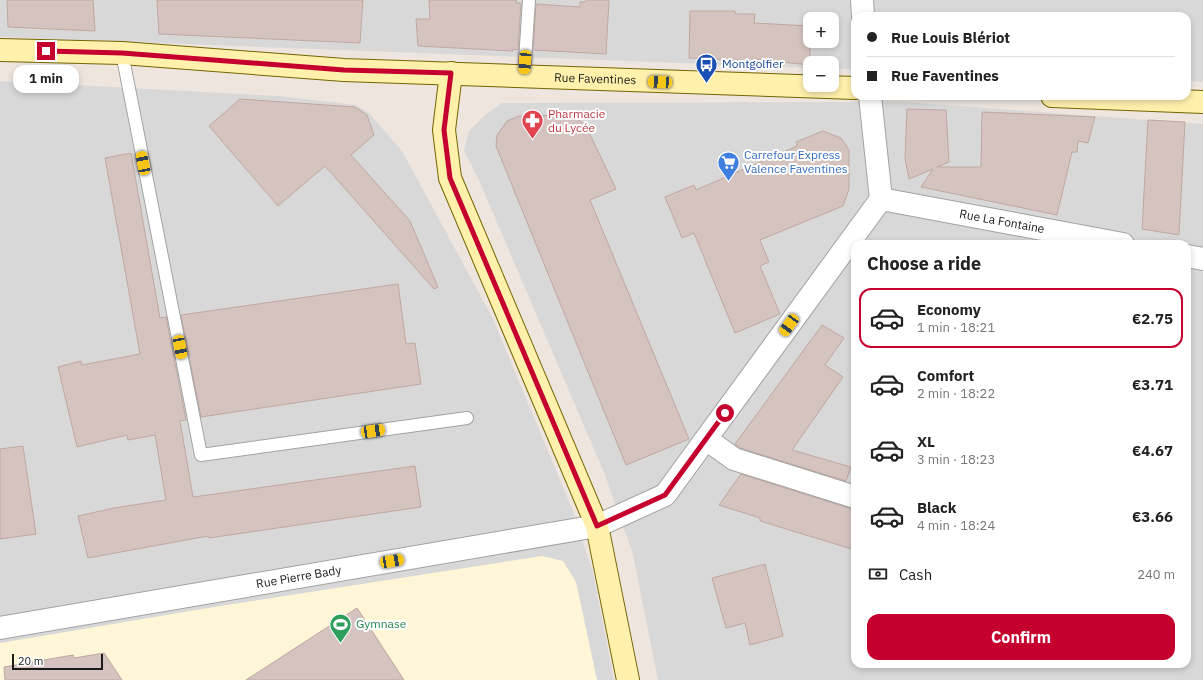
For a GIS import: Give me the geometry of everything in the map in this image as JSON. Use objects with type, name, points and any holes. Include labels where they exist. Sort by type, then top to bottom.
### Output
[{"type":"main road","name":"Rue Faventines","points":[[0,46],[122,53],[344,70],[851,88]]},
{"type":"main road","points":[[451,73],[444,130],[450,178],[597,526],[628,680]]},
{"type":"main road","points":[[1153,100],[1203,102]]},
{"type":"street","points":[[862,0],[863,12]]},
{"type":"street","points":[[870,100],[881,199]]},
{"type":"street","name":"Rue Pierre Bady","points":[[851,240],[881,199]]},
{"type":"street","name":"Rue La Fontaine","points":[[881,199],[1101,240]]},
{"type":"street","name":"Rue Pierre Bady","points":[[0,628],[597,526],[665,495],[851,240]]},
{"type":"street","points":[[1191,257],[1203,259]]},
{"type":"street","points":[[706,439],[734,459],[851,496]]},
{"type":"lane","points":[[524,76],[529,0]]},
{"type":"lane","points":[[122,53],[201,455],[467,418]]},
{"type":"shaded area","points":[[0,0],[1203,0],[1203,82],[1191,81],[1191,12],[851,12],[851,69],[839,69],[839,56],[803,56],[803,68],[0,37]]},
{"type":"shaded area","points":[[0,81],[279,96],[356,105],[369,113],[402,151],[492,317],[573,511],[593,573],[614,680],[0,680]]},
{"type":"shaded area","points":[[906,102],[1203,124],[1203,680],[658,680],[633,554],[605,475],[478,178],[464,151],[469,131],[485,115],[502,103]]},
{"type":"shaded area","points":[[542,556],[563,561],[576,582],[597,680],[0,680],[0,643],[214,607]]},
{"type":"building","points":[[7,0],[93,0],[95,31],[8,27]]},
{"type":"building","points":[[157,0],[363,0],[360,43],[159,34]]},
{"type":"building","points":[[429,0],[516,0],[516,3],[521,3],[518,50],[418,46],[416,19],[430,19]]},
{"type":"building","points":[[586,0],[609,0],[606,54],[533,50],[536,4],[580,7],[580,2],[585,2]]},
{"type":"building","points":[[690,11],[735,11],[736,14],[755,14],[754,23],[803,26],[803,48],[810,48],[810,56],[803,56],[803,64],[753,59],[753,61],[689,58]]},
{"type":"building","points":[[240,99],[355,107],[367,115],[374,135],[351,155],[410,221],[438,287],[434,289],[325,166],[278,206],[209,126]]},
{"type":"building","points":[[907,109],[946,110],[949,162],[937,167],[981,167],[982,112],[1095,117],[1088,143],[1078,141],[1077,152],[1072,152],[1057,215],[921,187],[933,169],[909,179],[905,159]]},
{"type":"building","points":[[536,115],[573,117],[585,124],[616,189],[590,200],[689,439],[626,465],[496,146],[497,135],[507,121],[519,116]]},
{"type":"building","points":[[1148,120],[1185,122],[1179,235],[1142,229]]},
{"type":"building","points":[[823,131],[841,138],[849,150],[849,189],[843,206],[760,240],[769,262],[760,266],[780,314],[735,333],[694,233],[682,238],[665,197],[694,185],[696,190],[797,146],[796,142]]},
{"type":"building","points":[[131,153],[160,318],[166,317],[186,420],[180,421],[193,497],[415,466],[421,507],[209,538],[208,536],[88,558],[78,516],[114,508],[166,500],[155,435],[128,440],[127,435],[77,447],[58,367],[81,361],[82,365],[140,354],[105,158]]},
{"type":"building","points":[[398,284],[406,344],[415,343],[421,384],[201,417],[181,315]]},
{"type":"building","points":[[822,325],[844,338],[825,365],[843,377],[792,450],[851,467],[846,481],[740,448],[735,444]]},
{"type":"building","points":[[23,446],[36,534],[0,539],[0,449]]},
{"type":"building","points":[[741,474],[851,509],[851,549],[760,521],[760,518],[719,505]]},
{"type":"building","points":[[765,564],[783,636],[750,645],[745,623],[726,628],[712,578]]},
{"type":"building","name":"Gymnase","points":[[357,608],[404,680],[246,680]]},
{"type":"building","points":[[104,653],[122,680],[5,680],[4,667],[73,655],[74,658]]},
{"type":"place","name":"Montgolfier","points":[[707,84]]},
{"type":"place","name":"Pharmacie du Lycée","points":[[532,140]]},
{"type":"place","name":"Carrefour Express Valence Faventines","points":[[728,182]]},
{"type":"place","name":"Gymnase","points":[[341,644]]},
{"type":"route","points":[[46,51],[122,53],[344,70],[451,73],[444,130],[450,178],[597,526],[665,495],[725,413]]}]
